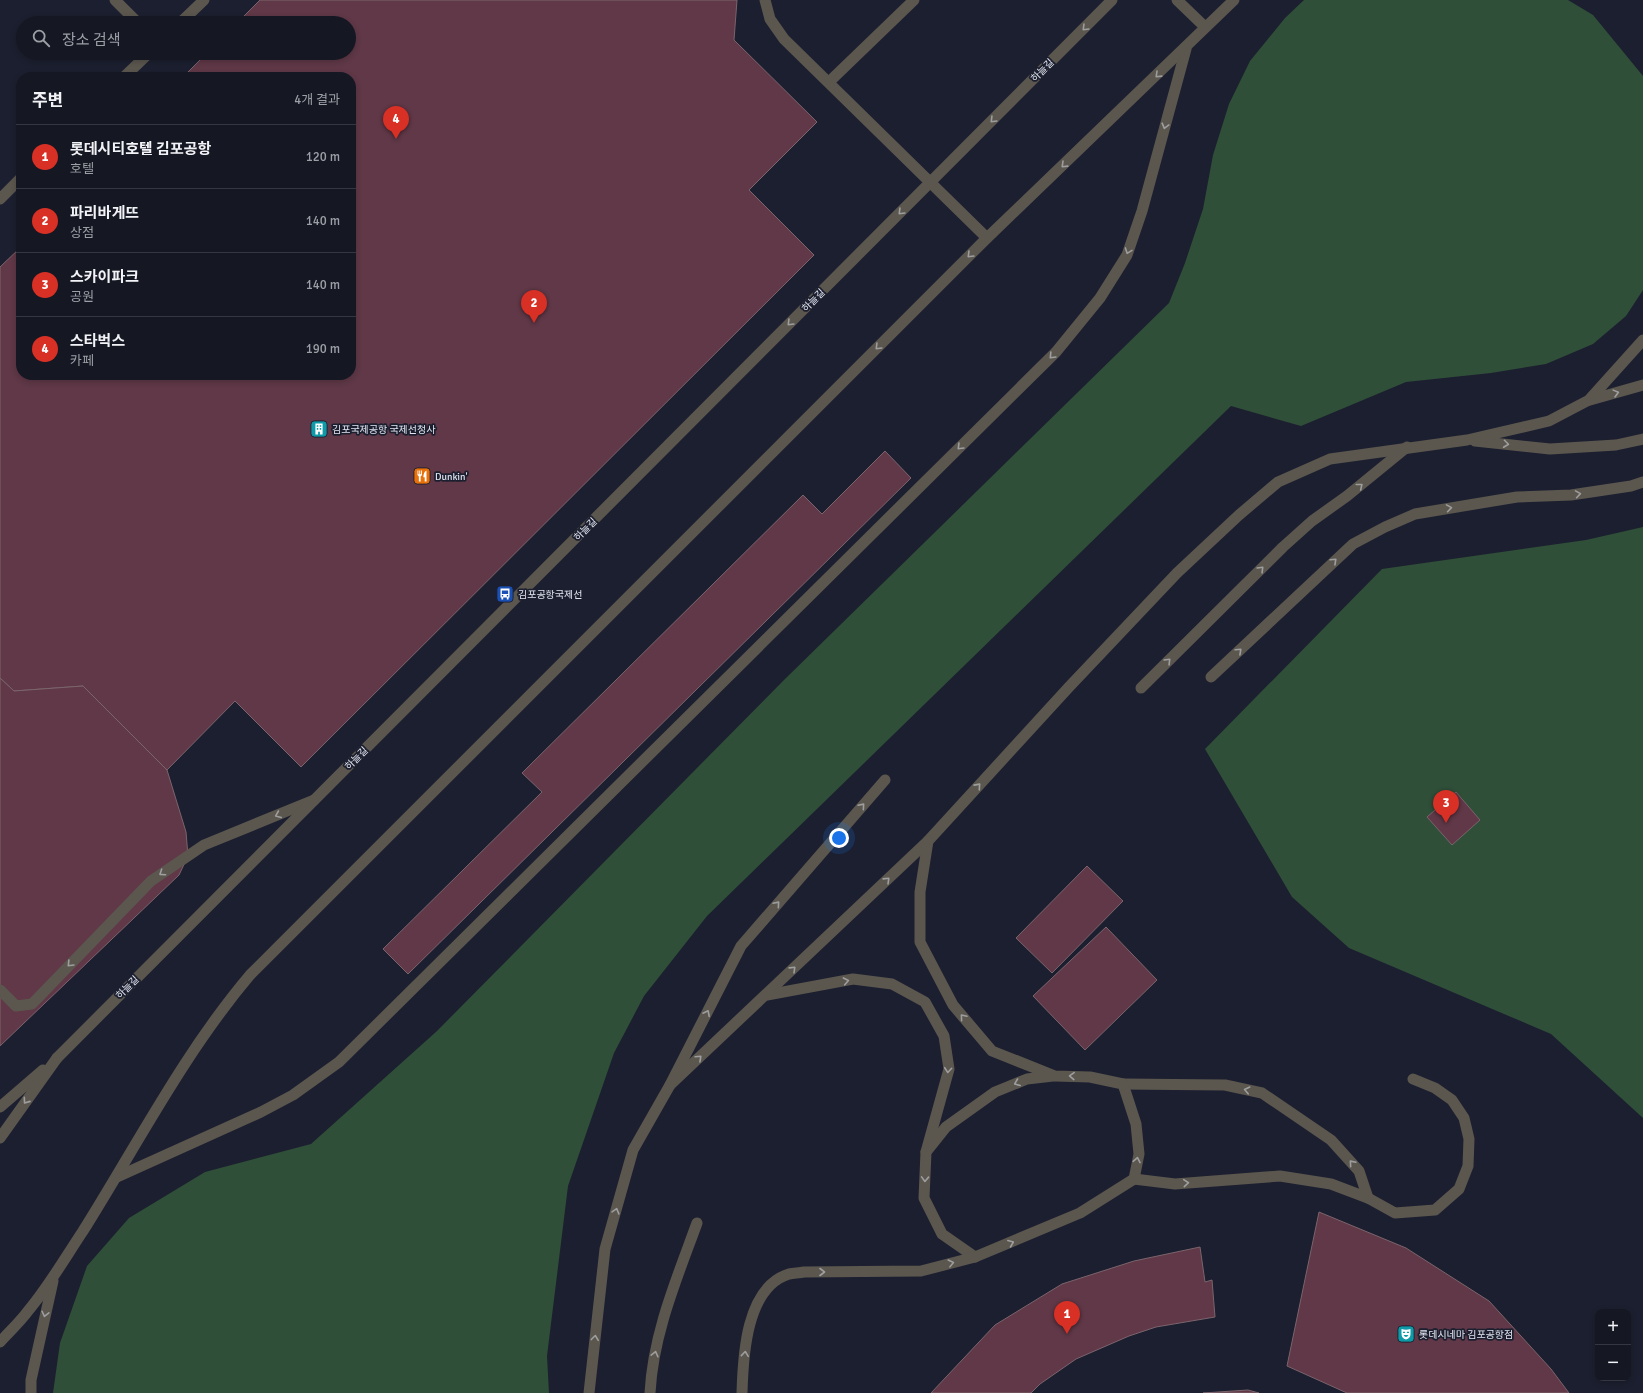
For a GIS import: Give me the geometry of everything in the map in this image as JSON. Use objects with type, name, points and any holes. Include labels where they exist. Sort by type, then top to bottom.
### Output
[{"type":"lane","points":[[115,0],[131,16]]},
{"type":"lane","points":[[187,16],[204,0]]},
{"type":"lane","points":[[765,0],[770,19],[784,39],[987,238]]},
{"type":"lane","points":[[829,82],[914,0]]},
{"type":"lane","name":"하늘길","points":[[56,1058],[1112,0]]},
{"type":"lane","points":[[1177,0],[1205,28]]},
{"type":"lane","points":[[0,1342],[28,1311],[54,1276],[117,1177],[195,1046],[223,1007],[250,975],[987,238],[1186,48],[1234,0]]},
{"type":"lane","points":[[117,1177],[274,1105],[293,1095],[339,1062],[1056,352],[1100,298],[1127,255],[1142,211],[1186,48]]},
{"type":"lane","points":[[129,72],[142,60]]},
{"type":"lane","points":[[0,199],[16,183]]},
{"type":"lane","points":[[1589,400],[1643,340]]},
{"type":"lane","points":[[670,1085],[928,841],[1069,687],[1177,573],[1239,515],[1278,482],[1330,459],[1467,440],[1550,420],[1589,400],[1643,385]]},
{"type":"lane","points":[[1467,440],[1550,449],[1616,444],[1643,439]]},
{"type":"lane","points":[[1141,688],[1283,548],[1312,522],[1407,448]]},
{"type":"lane","points":[[1211,677],[1353,544],[1385,527],[1415,514],[1518,497],[1571,495],[1631,486],[1643,482]]},
{"type":"lane","points":[[589,1393],[605,1249],[634,1150],[670,1085],[741,946],[885,780]]},
{"type":"lane","points":[[0,990],[16,1006],[32,1004],[151,881],[204,845],[314,800]]},
{"type":"lane","points":[[928,841],[920,892],[920,942],[953,1005],[992,1051],[1055,1076]]},
{"type":"lane","points":[[766,995],[853,979],[892,984],[925,1002],[944,1036],[950,1069],[926,1152],[924,1198],[942,1234],[975,1257]]},
{"type":"lane","points":[[0,1107],[56,1058]]},
{"type":"lane","points":[[0,1138],[56,1058]]},
{"type":"lane","points":[[926,1152],[946,1127],[995,1092],[1027,1079],[1055,1076],[1090,1077],[1123,1084],[1225,1085],[1262,1093],[1331,1140],[1359,1171],[1368,1198]]},
{"type":"lane","points":[[742,1393],[747,1338],[753,1311],[763,1294],[774,1282],[788,1274],[804,1272],[921,1271],[975,1257],[1080,1214],[1134,1179],[1175,1184],[1280,1176],[1331,1184],[1368,1198],[1395,1214],[1435,1210],[1459,1190],[1468,1166],[1469,1140],[1464,1118],[1452,1100],[1435,1088],[1413,1079]]},
{"type":"lane","points":[[1123,1084],[1136,1124],[1139,1154],[1134,1179]]},
{"type":"lane","points":[[650,1393],[651,1369],[667,1306],[697,1223]]},
{"type":"lane","points":[[31,1393],[31,1380],[54,1276]]},
{"type":"lane","points":[[590,1377],[593,1393]]},
{"type":"green space","points":[[1304,0],[1568,0],[1593,15],[1643,76],[1643,290],[1626,316],[1593,344],[1546,364],[1491,373],[1406,382],[1301,426],[1231,406],[707,916],[644,996],[614,1053],[568,1186],[547,1356],[549,1393],[53,1393],[60,1343],[87,1266],[129,1218],[205,1172],[311,1144],[437,1031],[784,680],[1169,303],[1185,263],[1203,209],[1213,155],[1229,104],[1250,61],[1285,18]]},
{"type":"green space","points":[[1643,527],[1643,1118],[1551,1034],[1349,948],[1292,897],[1205,749],[1382,569],[1586,540]]},
{"type":"building","name":"김포국제공항 국제선청사","points":[[260,0],[737,0],[734,40],[817,122],[749,190],[814,255],[301,767],[235,701],[167,770],[83,686],[14,691],[0,678],[0,267],[16,252],[16,380],[356,380],[356,72],[188,72],[200,60],[356,60],[356,16],[244,16]]},
{"type":"building","points":[[885,451],[911,478],[408,974],[383,949],[542,792],[522,773],[803,495],[822,514]]},
{"type":"building","points":[[0,678],[14,691],[83,686],[167,770],[186,832],[188,856],[179,875],[0,1046]]},
{"type":"building","points":[[1456,792],[1480,820],[1452,845],[1427,817]]},
{"type":"building","points":[[1087,866],[1123,901],[1052,973],[1016,938]]},
{"type":"building","points":[[1106,927],[1157,980],[1085,1050],[1033,996]]},
{"type":"building","name":"롯데시네마 김포공항점","points":[[1319,1212],[1406,1248],[1489,1301],[1551,1369],[1569,1393],[1347,1393],[1287,1366]]},
{"type":"building","points":[[1200,1247],[1205,1282],[1212,1280],[1215,1317],[1156,1327],[1129,1336],[1076,1359],[1040,1384],[1031,1393],[931,1393],[995,1325],[1062,1284],[1134,1261]]},
{"type":"building","points":[[1248,1390],[1259,1393],[1203,1393]]},
{"type":"place","name":"스타벅스","points":[[396,139]]},
{"type":"place","name":"파리바게뜨","points":[[534,323]]},
{"type":"place","name":"김포국제공항 국제선청사","points":[[319,429]]},
{"type":"place","name":"Dunkin'","points":[[422,476]]},
{"type":"place","name":"김포공항국제선","points":[[505,594]]},
{"type":"place","name":"스카이파크","points":[[1446,823]]},
{"type":"place","name":"롯데시티호텔 김포공항","points":[[1067,1334]]},
{"type":"place","name":"롯데시네마 김포공항점","points":[[1406,1334]]}]
